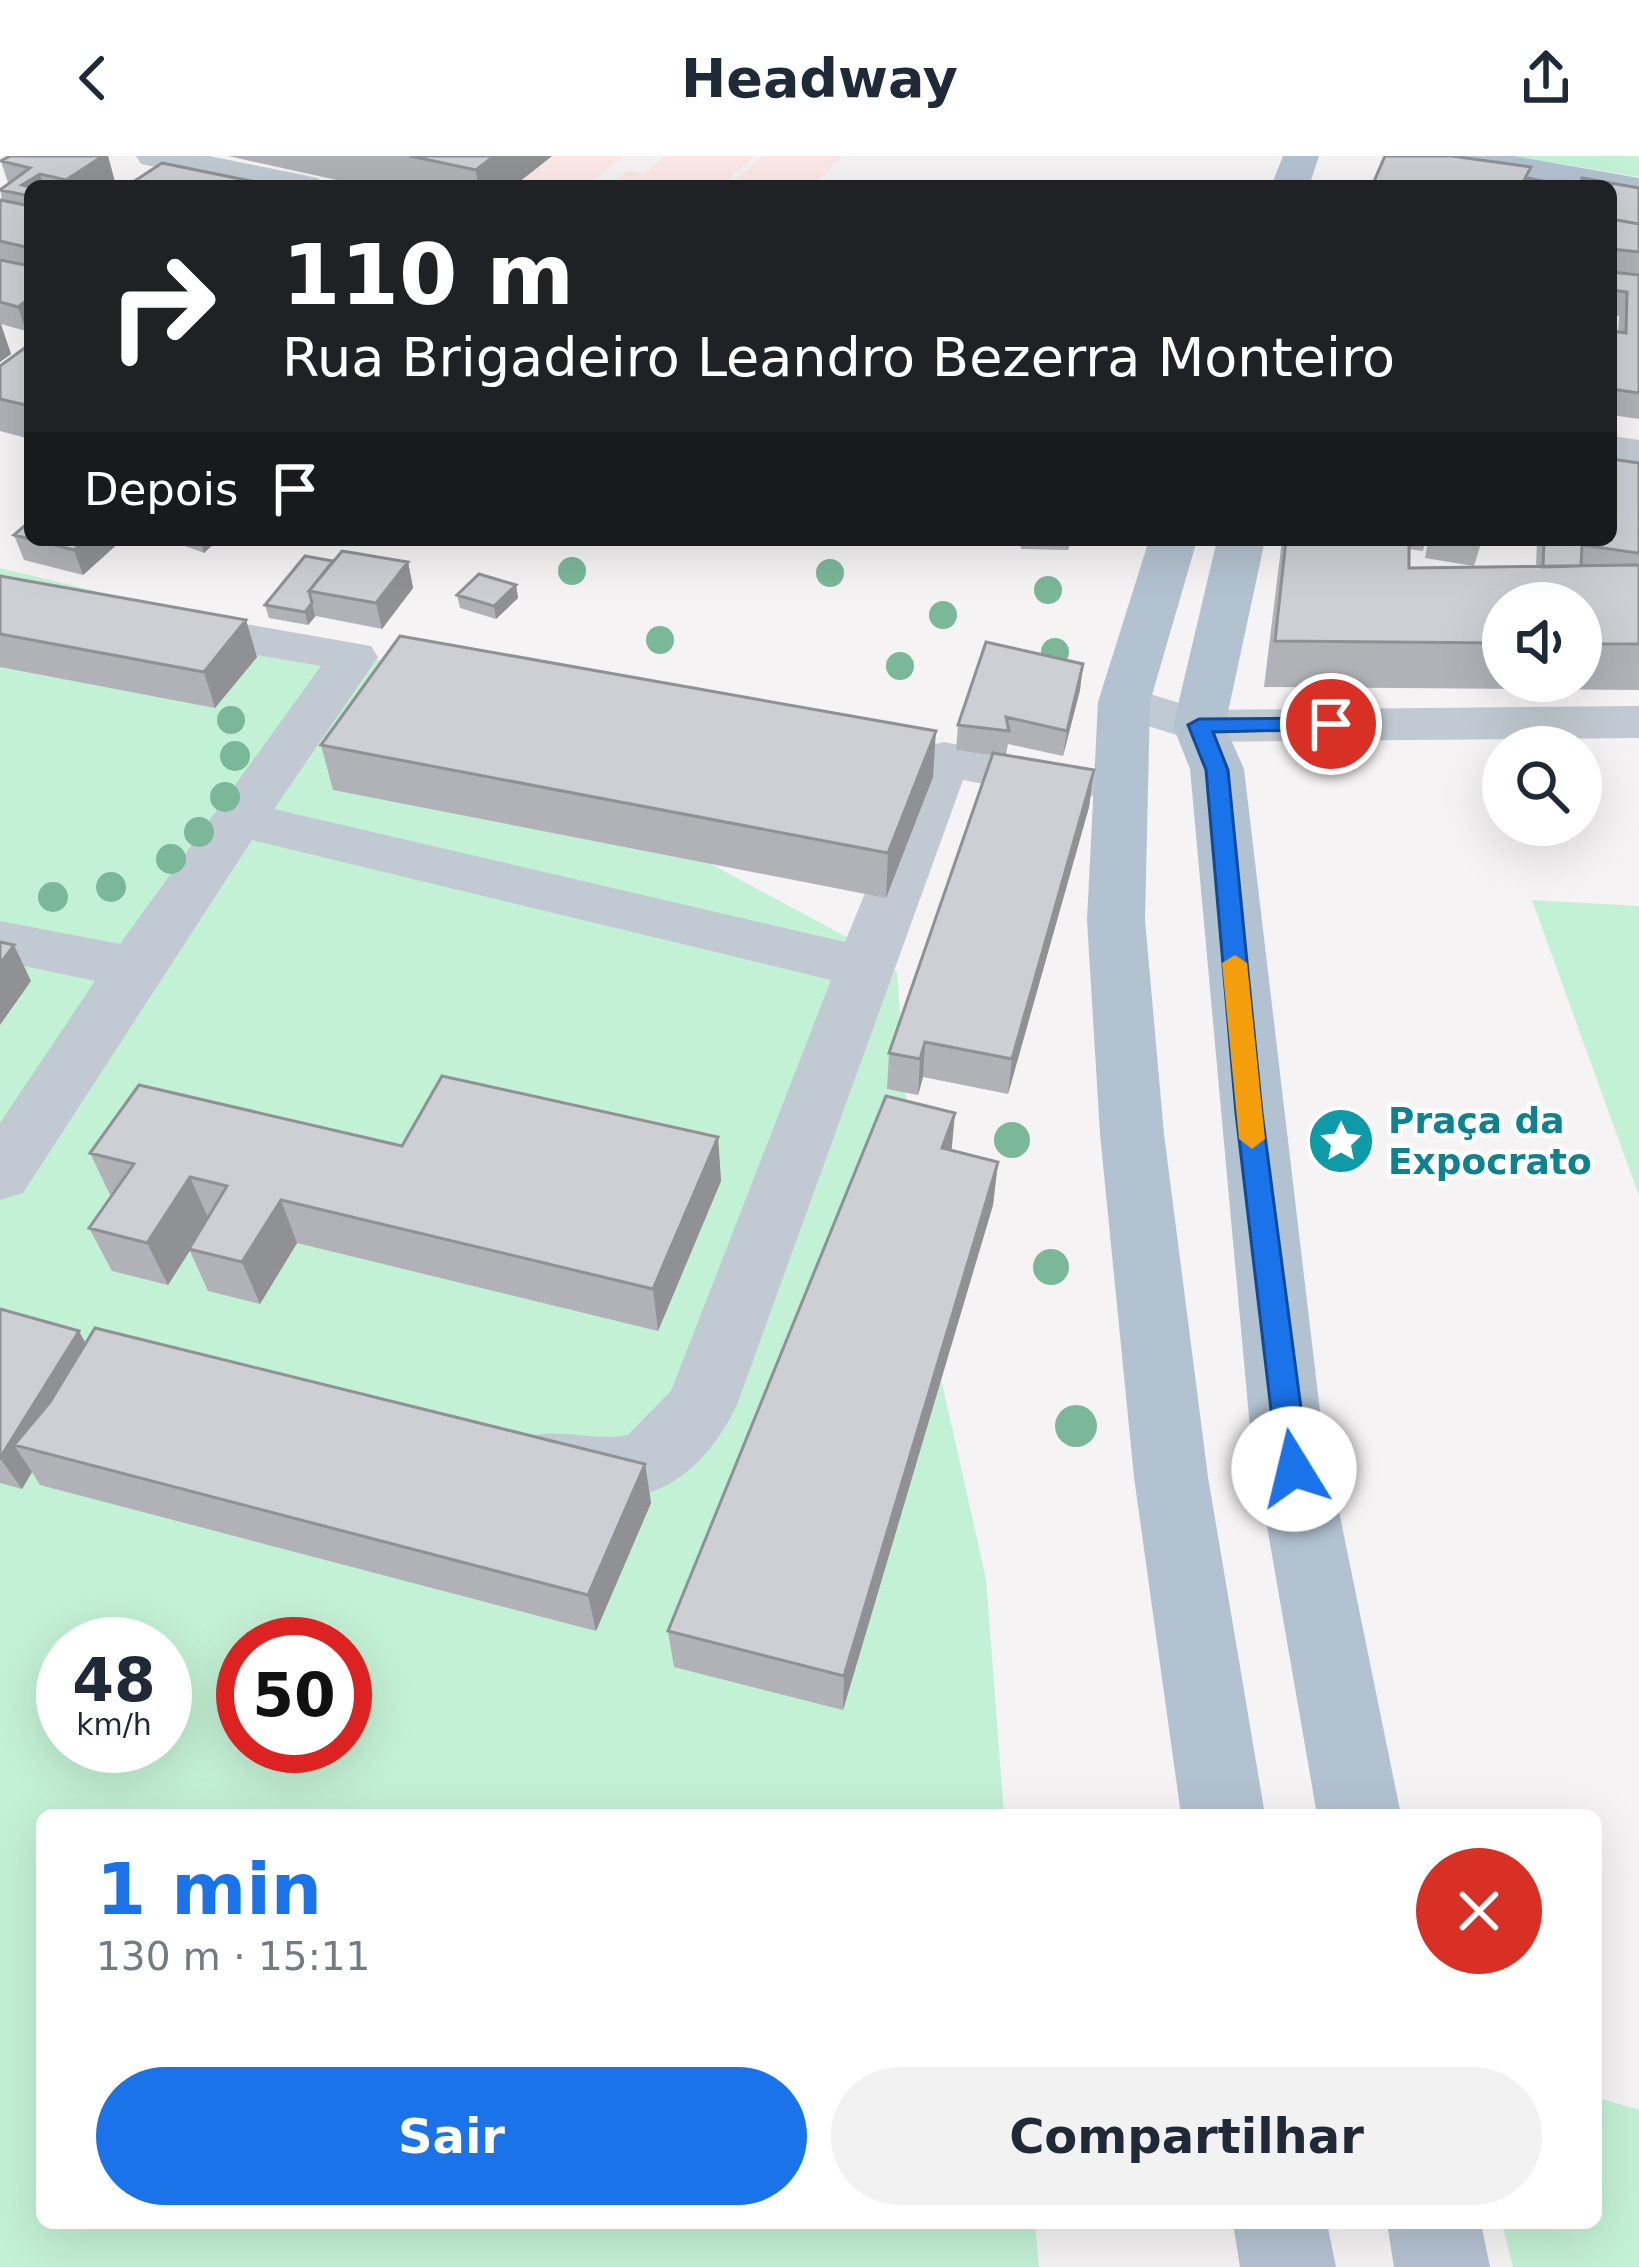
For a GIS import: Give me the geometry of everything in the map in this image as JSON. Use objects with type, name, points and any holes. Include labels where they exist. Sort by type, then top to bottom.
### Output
[{"type":"main road","points":[[1452,156],[1588,180]]},
{"type":"main road","points":[[1171,546],[1124,702],[1117,793],[1116,920],[1130,1111],[1171,1478],[1222,1809]]},
{"type":"main road","points":[[1240,546],[1199,725],[1217,770],[1286,1428],[1358,1809]]},
{"type":"main road","points":[[1281,2229],[1288,2267]]},
{"type":"main road","points":[[1435,2229],[1442,2267]]},
{"type":"street","points":[[154,156],[275,180]]},
{"type":"street","points":[[0,596],[375,661],[238,819],[0,1174]]},
{"type":"street","points":[[1124,702],[1199,725],[1639,722]]},
{"type":"street","points":[[496,1448],[586,1471],[665,1454],[682,1439],[701,1406],[865,968],[922,755],[1117,793]]},
{"type":"street","points":[[238,819],[865,968]]},
{"type":"street","points":[[0,941],[134,968]]},
{"type":"shaded area","points":[[552,156],[623,156],[594,180],[522,180]]},
{"type":"shaded area","points":[[665,156],[754,156],[728,180],[617,180],[627,171],[644,174]]},
{"type":"shaded area","points":[[762,156],[842,156],[818,180],[736,180]]},
{"type":"green space","points":[[1513,156],[1639,156],[1639,177]]},
{"type":"green space","points":[[0,568],[603,714],[571,789],[869,949],[897,972],[920,1285],[986,1579],[1004,1809],[36,1809],[36,2229],[1036,2229],[1039,2267],[0,2267]]},
{"type":"green space","points":[[1532,900],[1639,906],[1639,1196]]},
{"type":"green space","points":[[1602,2099],[1639,2110],[1639,2267],[1513,2267],[1504,2229],[1602,2229]]},
{"type":"building","points":[[10,156],[103,156],[66,180],[40,174],[24,180],[24,195],[0,190],[30,168],[1,161]]},
{"type":"building","points":[[410,156],[494,156],[476,170]]},
{"type":"building","points":[[1385,156],[1452,156],[1531,167],[1524,180],[1375,180]]},
{"type":"building","points":[[162,163],[246,180],[136,180]]},
{"type":"building","points":[[1617,184],[1639,188],[1639,224],[1617,220]]},
{"type":"building","points":[[0,200],[24,205],[24,247],[0,241]]},
{"type":"building","points":[[1617,220],[1639,224],[1639,252],[1617,250]]},
{"type":"building","points":[[0,260],[24,265],[24,302],[18,307],[0,302]]},
{"type":"building","points":[[1617,273],[1639,275],[1639,393],[1617,390],[1617,332],[1626,333],[1627,292],[1617,291]]},
{"type":"building","points":[[24,348],[24,405],[0,399],[0,366]]},
{"type":"building","points":[[1617,460],[1639,463],[1638,553],[1589,546],[1617,546]]},
{"type":"building","points":[[1285,546],[1409,546],[1409,568],[1639,565],[1639,644],[1602,644],[1602,582],[1482,582],[1482,643],[1275,641]]},
{"type":"building","points":[[1544,546],[1582,546],[1581,566],[1543,567]]},
{"type":"building","points":[[342,551],[408,562],[376,603],[309,591]]},
{"type":"building","points":[[305,556],[333,561],[309,591],[312,603],[305,612],[265,605]]},
{"type":"building","points":[[479,574],[516,585],[494,606],[457,595]]},
{"type":"building","points":[[0,576],[246,620],[204,672],[0,634]]},
{"type":"building","points":[[400,636],[936,731],[888,853],[321,745]]},
{"type":"building","points":[[986,642],[1083,664],[1067,731],[1006,717],[1009,731],[958,725]]},
{"type":"building","points":[[993,753],[1094,770],[1012,1059],[925,1042],[920,1059],[889,1053]]},
{"type":"building","points":[[0,942],[14,945],[0,964]]},
{"type":"building","points":[[442,1076],[718,1137],[653,1289],[281,1200],[242,1262],[189,1249],[227,1186],[190,1177],[147,1243],[89,1228],[134,1164],[90,1153],[139,1085],[402,1146]]},
{"type":"building","points":[[886,1096],[955,1113],[942,1148],[998,1162],[844,1676],[668,1631]]},
{"type":"building","points":[[0,1309],[79,1331],[0,1458]]},
{"type":"building","points":[[95,1328],[645,1464],[588,1595],[14,1445],[50,1402]]},
{"type":"slow traffic","points":[[1235,963],[1252,1139]]},
{"type":"place","name":"Praça da Expocrato","points":[[1341,1141]]},
{"type":"route","points":[[1294,1469],[1249,1113],[1217,770],[1199,725],[1331,724]]}]
